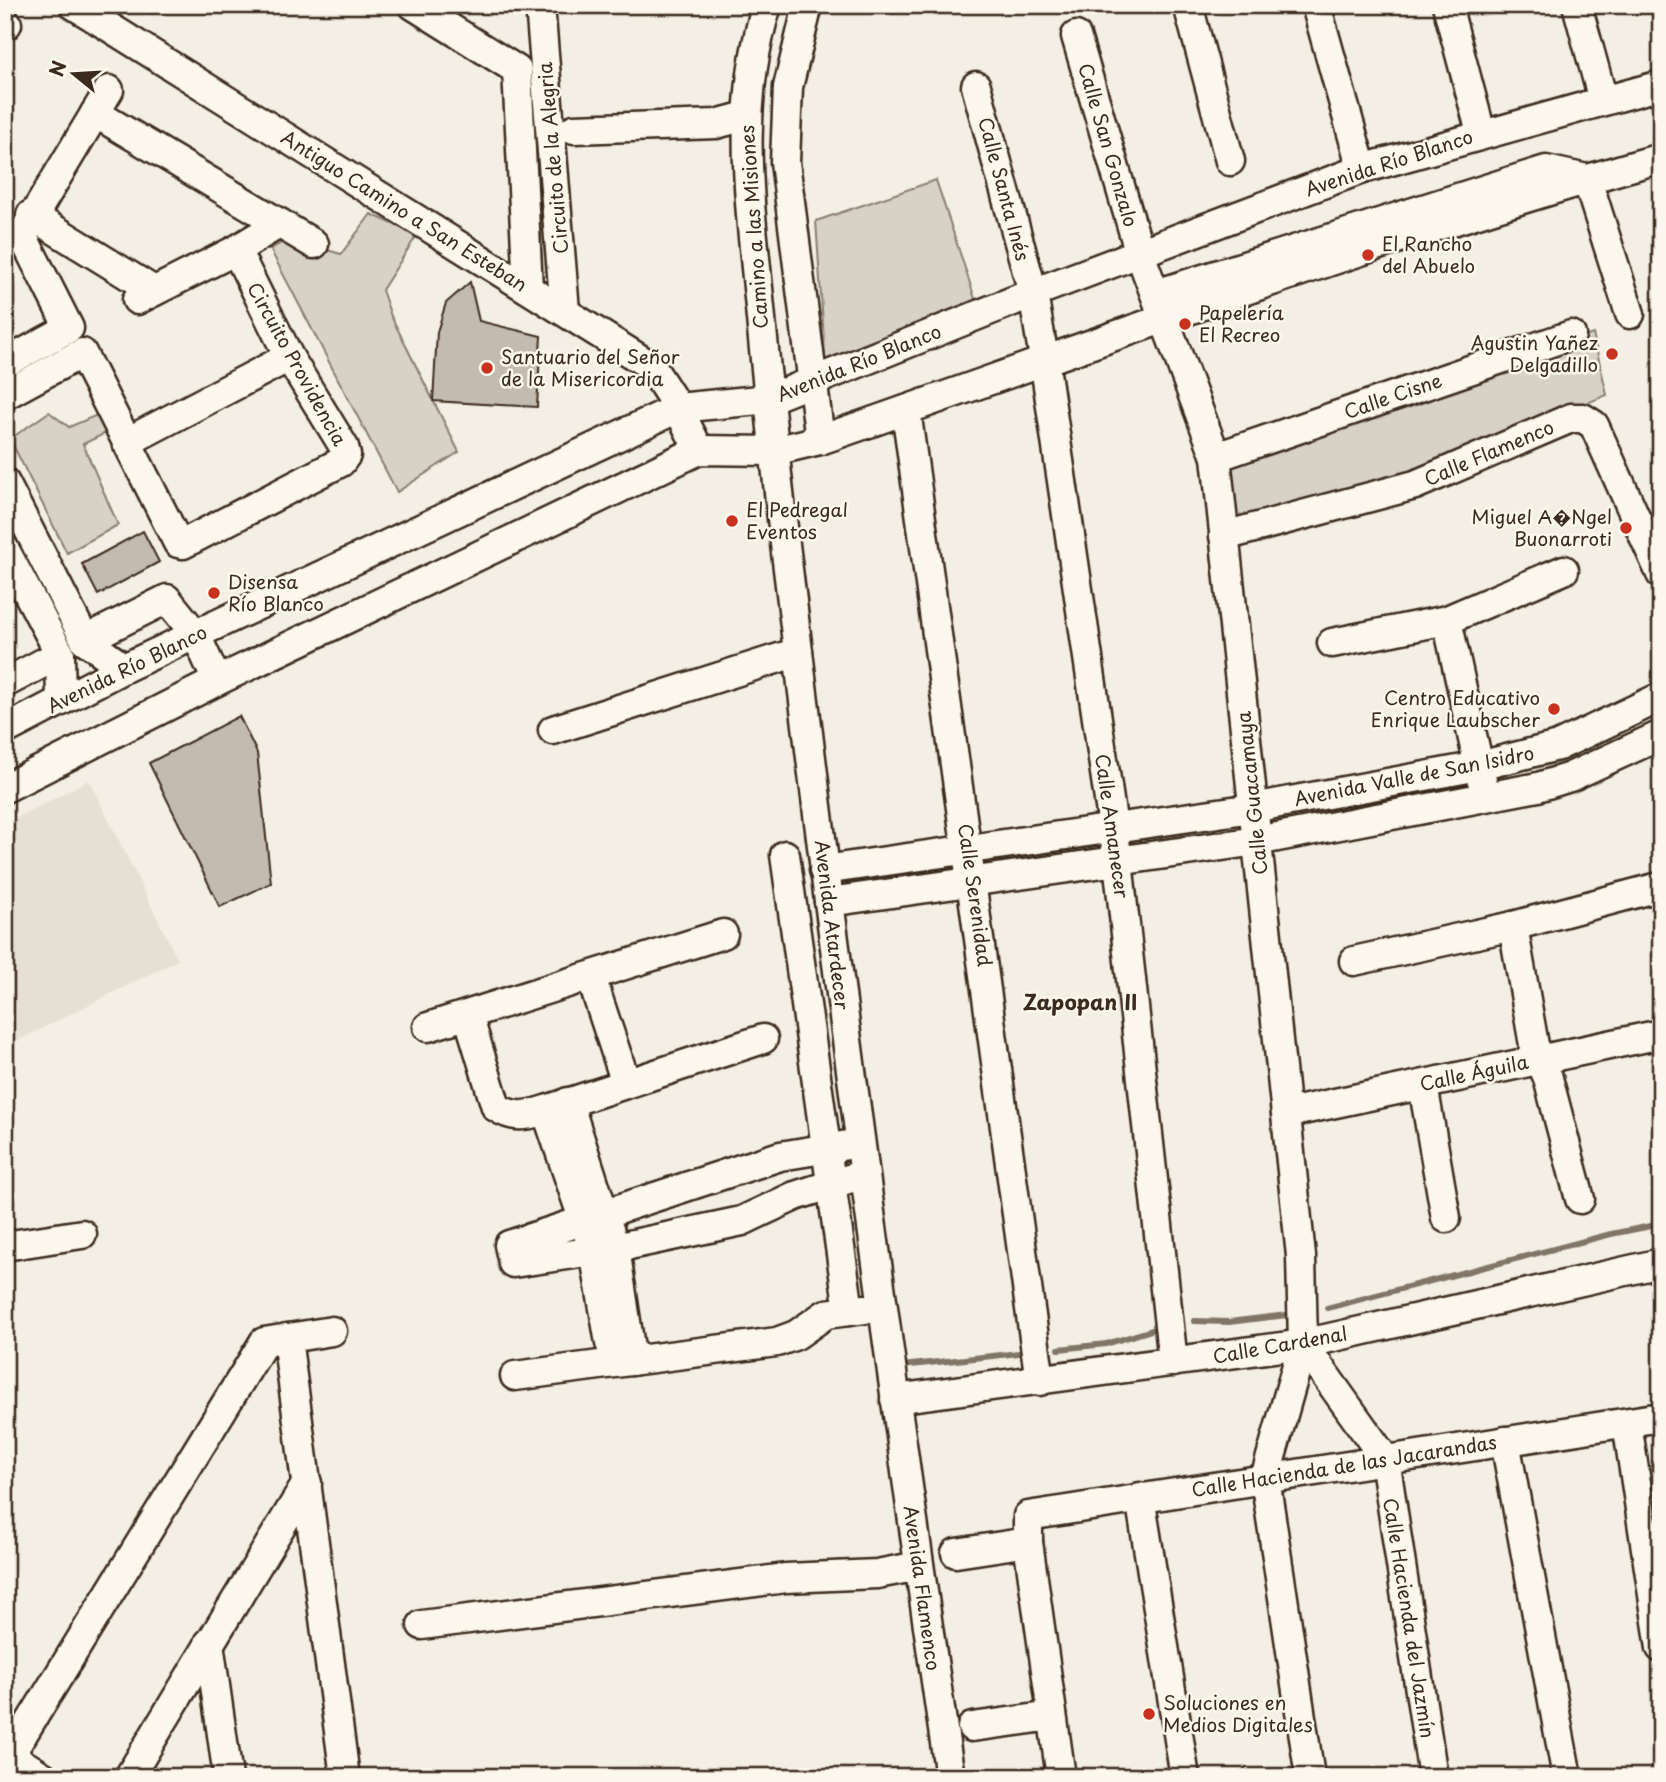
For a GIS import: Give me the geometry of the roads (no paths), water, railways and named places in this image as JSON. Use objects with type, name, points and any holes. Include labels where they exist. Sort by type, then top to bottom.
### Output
[{"type":"street","name":"Antiguo Camino a San Esteban","points":[[74,5],[651,366],[678,408],[699,450]]},
{"type":"street","name":"Circuito de la Alegria","points":[[413,5],[517,70],[528,288]]},
{"type":"street","name":"Circuito de la Alegria","points":[[540,5],[565,311]]},
{"type":"street","name":"Camino a las Misiones","points":[[767,5],[754,51],[746,116],[748,187],[774,451]]},
{"type":"street","name":"Camino a las Misiones","points":[[808,5],[788,87],[785,162],[820,440]]},
{"type":"street","points":[[1188,5],[1230,161]]},
{"type":"street","points":[[1316,5],[1362,169]]},
{"type":"street","points":[[1447,5],[1481,133]]},
{"type":"street","points":[[1577,5],[1603,100]]},
{"type":"street","name":"Calle San Gonzalo","points":[[1076,36],[1140,254]]},
{"type":"street","points":[[517,70],[545,68]]},
{"type":"street","name":"Avenida Río Blanco","points":[[5,730],[124,668],[678,408],[769,399],[1033,293],[1362,169],[1481,133],[1661,85]]},
{"type":"street","name":"Calle Santa Inés","points":[[976,86],[1033,293]]},
{"type":"street","points":[[5,363],[69,328],[22,235],[31,215],[102,101],[279,223],[314,244]]},
{"type":"street","points":[[574,129],[716,124],[746,116]]},
{"type":"street","points":[[7,783],[699,450],[774,451],[820,440],[1044,359],[1161,305],[1661,158]]},
{"type":"street","points":[[1587,179],[1630,314]]},
{"type":"street","points":[[31,215],[145,296],[236,250],[279,223]]},
{"type":"street","name":"Circuito Providencia","points":[[5,395],[82,353],[177,543],[183,544],[328,468],[345,455],[344,447],[289,357],[236,250]]},
{"type":"street","name":"Calle Guacamaya","points":[[1140,254],[1216,457],[1288,1113],[1301,1256],[1303,1344],[1265,1478]]},
{"type":"street","name":"Calle Amanecer","points":[[1033,293],[1114,828],[1173,1362]]},
{"type":"street","name":"Calle Cisne","points":[[1216,457],[1571,335]]},
{"type":"street","points":[[127,442],[289,357]]},
{"type":"street","name":"Calle Serenidad","points":[[906,410],[974,881],[1040,1381]]},
{"type":"street","name":"Calle Flamenco","points":[[1224,536],[1415,485],[1571,418],[1583,418],[1594,425],[1661,574]]},
{"type":"street","name":"Avenida Atardecer","points":[[774,451],[824,870],[895,1399]]},
{"type":"street","points":[[8,497],[85,640],[124,668]]},
{"type":"street","points":[[5,550],[60,654],[61,701]]},
{"type":"street","points":[[1332,643],[1447,620],[1564,570]]},
{"type":"street","points":[[85,640],[167,599],[196,635],[217,681]]},
{"type":"street","points":[[1447,620],[1485,797]]},
{"type":"street","points":[[553,730],[798,652]]},
{"type":"street","points":[[5,683],[60,654]]},
{"type":"street","name":"Avenida Valle de San Isidro","points":[[824,870],[1254,808],[1479,766],[1558,746],[1661,697]]},
{"type":"street","name":"Avenida Valle de San Isidro","points":[[829,902],[1257,841],[1485,797],[1570,777],[1661,735]]},
{"type":"street","points":[[785,855],[849,1311]]},
{"type":"street","points":[[1354,961],[1513,926],[1659,887]]},
{"type":"street","points":[[1513,926],[1534,1045],[1541,1059],[1580,1199]]},
{"type":"street","points":[[428,1027],[723,934]]},
{"type":"street","points":[[590,978],[626,1083]]},
{"type":"street","points":[[468,1015],[496,1107],[509,1116],[524,1117],[763,1039]]},
{"type":"street","name":"Calle Águila","points":[[1288,1113],[1661,1034]]},
{"type":"street","points":[[1423,1085],[1446,1218]]},
{"type":"street","points":[[557,1106],[605,1249],[623,1362]]},
{"type":"street","points":[[860,1143],[780,1156],[509,1245],[513,1263],[605,1249],[742,1221],[795,1196],[864,1174]]},
{"type":"street","points":[[5,1246],[82,1234]]},
{"type":"street","name":"Calle Cardenal","points":[[895,1399],[1303,1344],[1661,1263]]},
{"type":"street","points":[[515,1376],[777,1342],[796,1335],[825,1314],[883,1308]]},
{"type":"street","points":[[44,1777],[8,1759],[264,1342],[332,1331]]},
{"type":"street","points":[[287,1338],[345,1777]]},
{"type":"street","points":[[1303,1344],[1385,1459]]},
{"type":"street","name":"Avenida Flamenco","points":[[895,1399],[950,1777]]},
{"type":"street","name":"Calle Hacienda de las Jacarandas","points":[[956,1553],[1140,1497],[1661,1418]]},
{"type":"street","points":[[1627,1423],[1661,1648]]},
{"type":"street","points":[[1505,1441],[1567,1777]]},
{"type":"street","name":"Calle Hacienda del Jazmín","points":[[1385,1459],[1433,1777]]},
{"type":"street","points":[[1265,1478],[1310,1777]]},
{"type":"street","points":[[130,1777],[307,1483]]},
{"type":"street","points":[[1140,1497],[1185,1777]]},
{"type":"street","points":[[1028,1529],[1060,1777]]},
{"type":"street","points":[[422,1625],[786,1578],[877,1573],[919,1566]]},
{"type":"street","points":[[209,1643],[228,1777]]},
{"type":"street","points":[[972,1727],[1052,1716]]},
{"type":"waterway","points":[[1327,1308],[1611,1234],[1661,1224]]},
{"type":"waterway","points":[[1194,1321],[1229,1322],[1287,1315]]},
{"type":"waterway","points":[[1059,1349],[1106,1344],[1155,1329]]},
{"type":"waterway","points":[[902,1366],[1019,1353]]},
{"type":"place","name":"El Rancho del Abuelo","points":[[1368,255]]},
{"type":"place","name":"Papelería El Recreo","points":[[1185,324]]},
{"type":"place","name":"Agustin Yañez Delgadillo","points":[[1612,354]]},
{"type":"place","name":"Santuario del Señor de la Misericordia","points":[[487,368]]},
{"type":"place","name":"El Pedregal Eventos","points":[[732,521]]},
{"type":"place","name":"Miguel A�Ngel Buonarroti","points":[[1626,528]]},
{"type":"place","name":"Disensa Río Blanco","points":[[214,593]]},
{"type":"place","name":"Centro Educativo Enrique Laubscher","points":[[1554,709]]},
{"type":"place","name":"Soluciones en Medios Digitales","points":[[1149,1714]]},
{"type":"district","name":"Zapopan II","points":[[1080,1003]]}]
